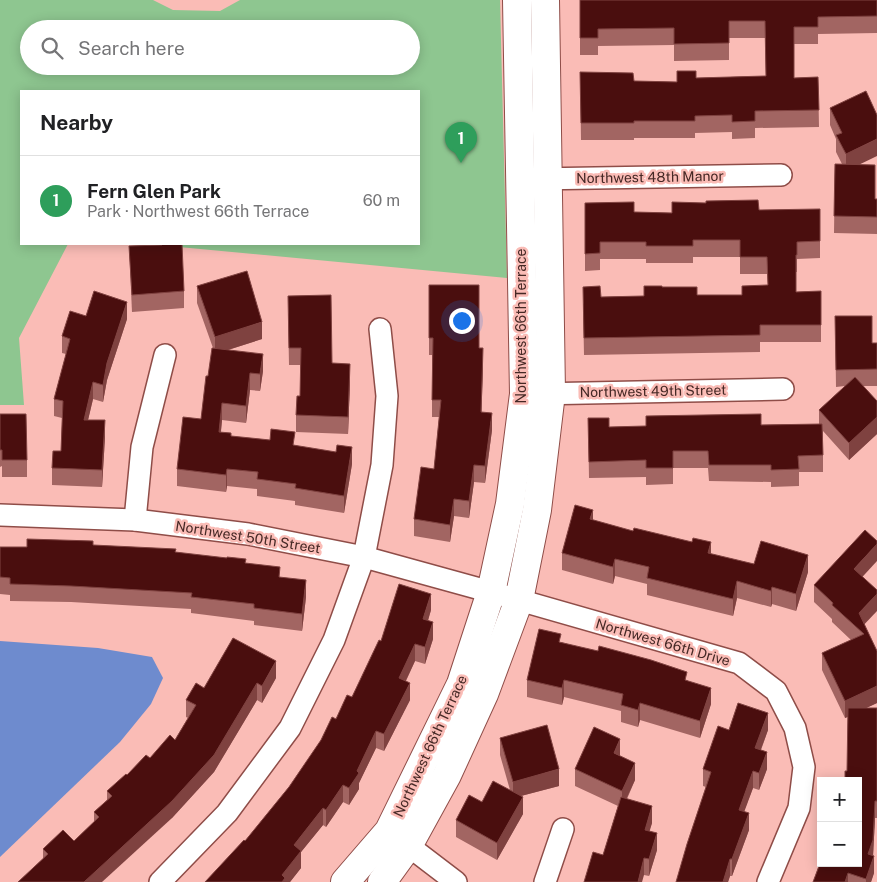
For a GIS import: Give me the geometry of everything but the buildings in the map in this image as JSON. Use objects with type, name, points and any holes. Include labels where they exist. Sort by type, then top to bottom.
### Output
[{"type":"street","name":"Northwest 66th Terrace","points":[[382,882],[461,684],[491,592],[510,504],[524,394],[517,0]]},
{"type":"street","name":"Northwest 66th Terrace","points":[[346,882],[399,839],[447,775],[484,694],[519,600],[537,510],[551,393],[544,0]]},
{"type":"street","name":"Northwest 48th Manor","points":[[519,180],[781,175]]},
{"type":"street","points":[[160,882],[227,813],[290,728],[334,640],[364,558],[383,455],[387,396],[380,329]]},
{"type":"street","points":[[134,520],[142,447],[165,354]]},
{"type":"street","name":"Northwest 49th Street","points":[[524,394],[783,389]]},
{"type":"street","name":"Northwest 50th Street","points":[[0,515],[134,520],[248,534],[364,558],[491,592]]},
{"type":"street","name":"Northwest 66th Drive","points":[[491,592],[739,664],[776,691],[795,728],[804,767],[800,808],[768,882]]},
{"type":"street","points":[[545,882],[563,829]]},
{"type":"street","points":[[399,839],[456,882]]},
{"type":"green space","points":[[0,0],[153,0],[173,10],[220,11],[240,0],[500,0],[507,278],[158,245],[420,245],[420,90],[20,90],[20,245],[67,245],[19,338],[24,405],[0,405]]},
{"type":"water","points":[[0,641],[98,648],[152,657],[163,678],[151,704],[120,742],[0,857]]},
{"type":"place","name":"Fern Glen Park","points":[[461,163]]}]
